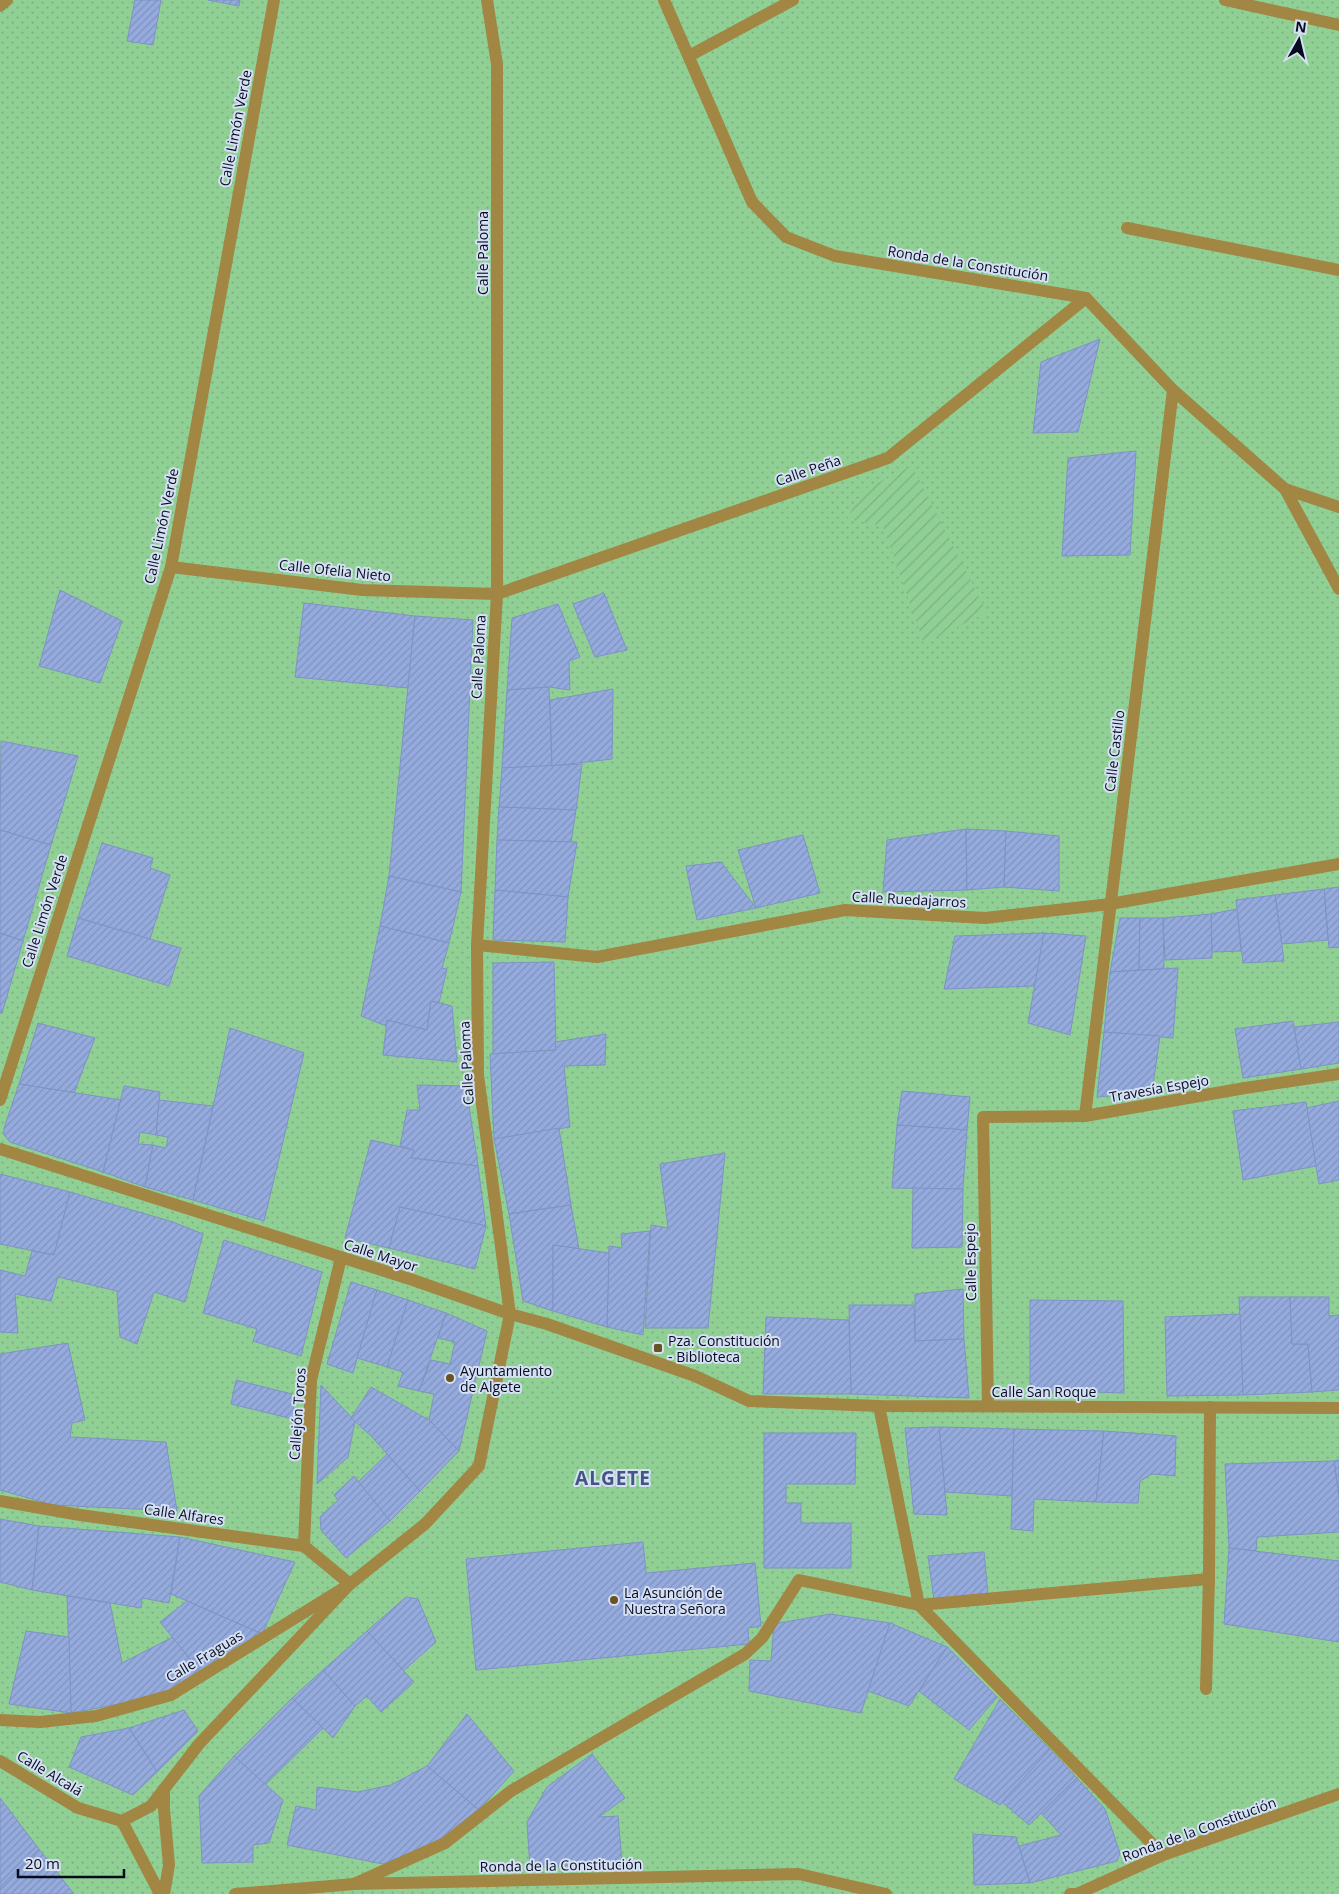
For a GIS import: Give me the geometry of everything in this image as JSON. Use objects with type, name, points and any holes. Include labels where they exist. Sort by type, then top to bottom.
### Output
[{"type":"street","points":[[0,6],[7,0]]},
{"type":"street","name":"Calle Limón Verde","points":[[0,1100],[170,566],[274,0]]},
{"type":"street","name":"Calle Paloma","points":[[487,0],[497,64],[497,594],[477,945],[478,1076],[510,1314]]},
{"type":"street","name":"Ronda de la Constitución","points":[[664,0],[752,202],[786,238],[835,256],[1086,298]]},
{"type":"street","points":[[689,56],[793,0]]},
{"type":"street","points":[[1225,0],[1339,25]]},
{"type":"street","points":[[1128,228],[1339,270]]},
{"type":"street","points":[[1086,298],[1173,390],[1285,489],[1339,589]]},
{"type":"street","name":"Calle Peña","points":[[497,594],[888,458],[1086,298]]},
{"type":"street","name":"Calle Castillo","points":[[1085,1116],[1173,390]]},
{"type":"street","points":[[1285,489],[1339,507]]},
{"type":"street","name":"Calle Ofelia Nieto","points":[[170,566],[362,590],[497,594]]},
{"type":"street","name":"Calle Ruedajarros","points":[[477,945],[597,957],[845,910],[985,918],[1110,904],[1339,864]]},
{"type":"street","name":"Travesía Espejo","points":[[982,1117],[1085,1116],[1245,1088],[1339,1074]]},
{"type":"street","name":"Calle Espejo","points":[[982,1117],[988,1406]]},
{"type":"street","name":"Calle Mayor","points":[[0,1149],[510,1314],[547,1324],[695,1376],[749,1401]]},
{"type":"street","name":"Callejón Toros","points":[[304,1546],[311,1380],[341,1258]]},
{"type":"street","name":"Calle Fraguas","points":[[0,1720],[40,1722],[96,1716],[171,1695],[350,1584],[425,1524],[479,1466],[510,1314]]},
{"type":"street","name":"Calle San Roque","points":[[749,1401],[879,1406],[1339,1408]]},
{"type":"street","points":[[879,1406],[920,1605],[1163,1855]]},
{"type":"street","points":[[1206,1689],[1210,1407]]},
{"type":"street","name":"Calle Alfares","points":[[0,1501],[80,1515],[304,1546]]},
{"type":"street","points":[[304,1546],[350,1584]]},
{"type":"street","points":[[354,1884],[445,1844],[511,1791],[745,1654],[762,1638],[799,1580],[920,1605],[1209,1579]]},
{"type":"street","name":"Calle Fraguas","points":[[122,1821],[151,1806],[199,1744],[350,1584]]},
{"type":"street","name":"Calle Alcalá","points":[[0,1761],[78,1808],[122,1821]]},
{"type":"street","points":[[164,1789],[169,1866],[164,1894]]},
{"type":"street","name":"Ronda de la Constitución","points":[[1070,1894],[1078,1894],[1163,1855],[1339,1794]]},
{"type":"street","points":[[122,1821],[160,1894]]},
{"type":"street","name":"Ronda de la Constitución","points":[[235,1894],[354,1884],[799,1874],[886,1894]]},
{"type":"green space","points":[[0,0],[1339,0],[1339,1894],[0,1894]]},
{"type":"green space","points":[[912,466],[987,612],[924,644],[883,526],[847,519],[863,490]]},
{"type":"building","points":[[135,0],[161,0],[153,45],[127,41]]},
{"type":"building","points":[[208,0],[240,0],[239,6]]},
{"type":"building","points":[[1100,339],[1078,432],[1033,433],[1041,362]]},
{"type":"building","points":[[1136,451],[1130,555],[1062,556],[1068,458]]},
{"type":"building","points":[[60,590],[122,621],[100,683],[39,666]]},
{"type":"building","points":[[604,593],[627,650],[595,657],[573,604]]},
{"type":"building","points":[[304,603],[415,616],[408,688],[295,677]]},
{"type":"building","points":[[558,604],[580,657],[569,661],[570,690],[549,687],[507,690],[512,618]]},
{"type":"building","points":[[415,616],[473,620],[461,892],[389,876]]},
{"type":"building","points":[[549,687],[552,766],[502,768],[507,690]]},
{"type":"building","points":[[613,689],[612,759],[552,766],[550,700]]},
{"type":"building","points":[[1,741],[78,756],[51,845],[0,830]]},
{"type":"building","points":[[582,764],[576,810],[499,807],[502,768]]},
{"type":"building","points":[[499,807],[576,810],[571,842],[497,840]]},
{"type":"building","points":[[966,829],[967,890],[883,892],[887,840]]},
{"type":"building","points":[[966,829],[1006,831],[1004,887],[967,890]]},
{"type":"building","points":[[0,830],[51,845],[23,941],[0,933]]},
{"type":"building","points":[[1006,831],[1059,836],[1059,891],[1004,887]]},
{"type":"building","points":[[803,835],[820,893],[756,908],[738,850]]},
{"type":"building","points":[[497,840],[577,842],[568,897],[495,890]]},
{"type":"building","points":[[102,843],[153,858],[150,868],[170,875],[150,939],[78,918]]},
{"type":"building","points":[[721,862],[756,908],[697,920],[686,866]]},
{"type":"building","points":[[389,876],[461,892],[449,943],[380,926]]},
{"type":"building","points":[[1339,887],[1339,947],[1329,948],[1324,889]]},
{"type":"building","points":[[1324,889],[1328,940],[1282,944],[1275,895]]},
{"type":"building","points":[[495,890],[568,897],[565,942],[493,940]]},
{"type":"building","points":[[1275,895],[1284,961],[1243,963],[1236,900]]},
{"type":"building","points":[[1237,909],[1241,951],[1212,952],[1211,914]]},
{"type":"building","points":[[1211,914],[1212,958],[1165,960],[1163,918]]},
{"type":"building","points":[[78,918],[181,948],[169,986],[67,956]]},
{"type":"building","points":[[1120,918],[1140,918],[1139,970],[1110,972]]},
{"type":"building","points":[[1140,918],[1163,918],[1164,969],[1139,970]]},
{"type":"building","points":[[380,926],[449,943],[442,968],[447,969],[439,1003],[431,1001],[427,1030],[387,1020],[386,1026],[361,1016]]},
{"type":"building","points":[[0,933],[23,941],[2,1013],[0,1013]]},
{"type":"building","points":[[1044,933],[1035,986],[944,989],[955,936]]},
{"type":"building","points":[[1044,933],[1086,936],[1070,1035],[1028,1023]]},
{"type":"building","points":[[554,962],[556,1050],[493,1054],[493,963]]},
{"type":"building","points":[[1178,968],[1173,1038],[1104,1032],[1110,972]]},
{"type":"building","points":[[431,1001],[452,1006],[457,1062],[383,1055],[387,1020],[427,1030]]},
{"type":"building","points":[[1293,1021],[1301,1069],[1243,1078],[1235,1029]]},
{"type":"building","points":[[1339,1022],[1339,1063],[1301,1069],[1294,1027]]},
{"type":"building","points":[[38,1023],[95,1038],[74,1093],[19,1084]]},
{"type":"building","points":[[230,1028],[304,1053],[264,1221],[193,1200]]},
{"type":"building","points":[[1104,1032],[1160,1036],[1152,1092],[1097,1097]]},
{"type":"building","points":[[606,1034],[605,1065],[564,1066],[570,1127],[494,1139],[490,1054],[556,1050],[555,1042]]},
{"type":"building","points":[[19,1084],[121,1100],[103,1172],[10,1142],[4,1135],[4,1128]]},
{"type":"building","points":[[417,1085],[466,1086],[478,1166],[411,1158],[414,1150],[400,1146],[407,1110],[420,1110]]},
{"type":"building","points":[[124,1086],[160,1092],[156,1135],[140,1132],[138,1144],[153,1145],[145,1187],[103,1172]]},
{"type":"building","points":[[902,1091],[970,1097],[967,1130],[897,1125]]},
{"type":"building","points":[[159,1100],[213,1106],[193,1200],[145,1187],[153,1145],[166,1148],[168,1137],[156,1135]]},
{"type":"building","points":[[1339,1101],[1339,1180],[1319,1184],[1306,1108]]},
{"type":"building","points":[[1306,1102],[1316,1166],[1243,1180],[1233,1111]]},
{"type":"building","points":[[897,1125],[967,1130],[963,1189],[892,1188]]},
{"type":"building","points":[[559,1128],[571,1205],[509,1214],[494,1139]]},
{"type":"building","points":[[371,1140],[414,1150],[411,1158],[478,1166],[486,1226],[400,1207],[389,1248],[345,1238]]},
{"type":"building","points":[[725,1153],[708,1328],[645,1328],[651,1225],[668,1228],[660,1164]]},
{"type":"building","points":[[0,1174],[70,1192],[54,1255],[0,1244]]},
{"type":"building","points":[[913,1188],[963,1189],[962,1247],[912,1248]]},
{"type":"building","points":[[70,1192],[173,1222],[203,1234],[185,1302],[154,1292],[137,1344],[120,1337],[117,1291],[58,1277],[51,1301],[15,1294],[18,1333],[0,1332],[0,1270],[25,1276],[32,1251],[54,1255]]},
{"type":"building","points":[[571,1205],[579,1249],[553,1245],[553,1311],[523,1301],[509,1214]]},
{"type":"building","points":[[400,1207],[486,1226],[475,1269],[389,1248]]},
{"type":"building","points":[[650,1231],[643,1335],[607,1327],[609,1246],[622,1248],[621,1234]]},
{"type":"building","points":[[224,1240],[322,1272],[301,1356],[253,1341],[257,1329],[203,1313]]},
{"type":"building","points":[[553,1245],[609,1253],[607,1327],[553,1311]]},
{"type":"building","points":[[351,1282],[377,1290],[353,1373],[327,1364]]},
{"type":"building","points":[[963,1289],[964,1339],[915,1341],[915,1294]]},
{"type":"building","points":[[377,1290],[408,1300],[387,1367],[357,1358]]},
{"type":"building","points":[[1239,1297],[1290,1297],[1292,1344],[1308,1344],[1312,1392],[1243,1395]]},
{"type":"building","points":[[1290,1297],[1329,1297],[1329,1316],[1339,1315],[1339,1390],[1312,1392],[1308,1344],[1292,1344]]},
{"type":"building","points":[[408,1300],[446,1313],[419,1391],[398,1386],[403,1372],[387,1367]]},
{"type":"building","points":[[1030,1300],[1123,1301],[1124,1393],[1030,1390]]},
{"type":"building","points":[[849,1305],[914,1305],[915,1341],[964,1339],[969,1398],[851,1394]]},
{"type":"building","name":"Ayuntamiento de Algete","points":[[446,1313],[487,1331],[459,1451],[429,1420],[434,1394],[419,1391],[431,1360],[450,1364],[455,1342],[438,1338]]},
{"type":"building","points":[[1240,1314],[1243,1395],[1167,1396],[1165,1317]]},
{"type":"building","points":[[766,1317],[849,1320],[851,1394],[763,1394]]},
{"type":"building","points":[[68,1343],[85,1420],[72,1423],[70,1437],[166,1442],[177,1511],[53,1505],[0,1490],[0,1354]]},
{"type":"building","points":[[236,1380],[292,1394],[291,1397],[297,1420],[231,1404]]},
{"type":"building","points":[[321,1385],[355,1421],[348,1457],[317,1484]]},
{"type":"building","points":[[371,1387],[429,1420],[459,1451],[420,1491],[372,1437],[351,1418]]},
{"type":"building","points":[[939,1427],[1014,1429],[1012,1496],[945,1492]]},
{"type":"building","points":[[939,1427],[947,1515],[914,1514],[905,1428]]},
{"type":"building","points":[[1014,1429],[1104,1431],[1096,1502],[1034,1499],[1033,1531],[1011,1529]]},
{"type":"building","points":[[1104,1431],[1176,1436],[1175,1476],[1152,1474],[1140,1481],[1138,1503],[1096,1502]]},
{"type":"building","points":[[764,1433],[856,1433],[855,1484],[786,1484],[786,1503],[801,1503],[801,1523],[851,1523],[851,1568],[764,1568]]},
{"type":"building","points":[[387,1454],[420,1491],[390,1521],[358,1482]]},
{"type":"building","points":[[1339,1460],[1339,1497],[1334,1461]]},
{"type":"building","points":[[1334,1461],[1339,1497],[1339,1532],[1257,1537],[1256,1551],[1229,1548],[1225,1464]]},
{"type":"building","points":[[354,1476],[390,1521],[346,1558],[321,1530],[320,1517],[338,1500],[334,1495]]},
{"type":"building","points":[[0,1519],[39,1526],[32,1590],[0,1582]]},
{"type":"building","points":[[39,1526],[180,1537],[169,1603],[142,1598],[141,1608],[32,1590]]},
{"type":"building","points":[[180,1537],[295,1562],[262,1634],[171,1594]]},
{"type":"building","name":"La Asunción de Nuestra Señora","points":[[643,1542],[646,1573],[755,1563],[761,1626],[748,1628],[749,1644],[476,1670],[466,1559]]},
{"type":"building","points":[[1229,1548],[1339,1561],[1339,1642],[1224,1624]]},
{"type":"building","points":[[984,1552],[988,1595],[934,1600],[928,1556]]},
{"type":"building","points":[[67,1596],[110,1603],[122,1663],[173,1637],[203,1675],[178,1693],[71,1713]]},
{"type":"building","points":[[406,1597],[418,1599],[436,1642],[403,1671],[367,1631]]},
{"type":"building","points":[[187,1601],[262,1634],[203,1675],[160,1622]]},
{"type":"building","points":[[830,1614],[890,1623],[861,1713],[749,1691],[750,1660],[771,1661],[774,1624]]},
{"type":"building","points":[[890,1623],[947,1647],[909,1706],[868,1691]]},
{"type":"building","points":[[26,1631],[69,1637],[71,1713],[9,1704]]},
{"type":"building","points":[[367,1631],[414,1682],[381,1712],[367,1696],[355,1706],[323,1670]]},
{"type":"building","points":[[947,1647],[997,1697],[969,1730],[919,1691]]},
{"type":"building","points":[[323,1670],[355,1706],[333,1738],[292,1698]]},
{"type":"building","points":[[292,1698],[323,1728],[265,1785],[234,1756]]},
{"type":"building","points":[[1000,1699],[1050,1749],[1000,1805],[954,1779]]},
{"type":"building","points":[[184,1710],[198,1731],[157,1772],[129,1728]]},
{"type":"building","points":[[467,1714],[514,1771],[479,1810],[427,1766]]},
{"type":"building","points":[[129,1728],[157,1772],[133,1795],[69,1767],[81,1737]]},
{"type":"building","points":[[1050,1749],[1077,1778],[1029,1825],[1002,1802]]},
{"type":"building","points":[[592,1754],[625,1798],[599,1817],[618,1816],[622,1862],[530,1868],[527,1822],[547,1787]]},
{"type":"building","points":[[234,1756],[283,1800],[269,1843],[253,1845],[253,1862],[202,1863],[199,1796]]},
{"type":"building","points":[[427,1766],[479,1810],[439,1841],[383,1864],[287,1845],[296,1806],[316,1810],[317,1787],[358,1792],[391,1785]]},
{"type":"building","points":[[1077,1778],[1105,1809],[1120,1853],[1117,1861],[1030,1883],[1019,1846],[1061,1835],[1041,1813]]},
{"type":"building","points":[[0,1798],[39,1849],[0,1887]]},
{"type":"building","points":[[973,1834],[1016,1837],[1030,1883],[974,1885]]},
{"type":"building","points":[[39,1849],[74,1894],[0,1894],[0,1887]]},
{"type":"place","name":"Pza. Constitución - Biblioteca","points":[[658,1348]]},
{"type":"place","name":"Ayuntamiento de Algete","points":[[450,1378]]},
{"type":"place","name":"La Asunción de Nuestra Señora","points":[[614,1600]]},
{"type":"district","name":"ALGETE","points":[[613,1478]]}]
